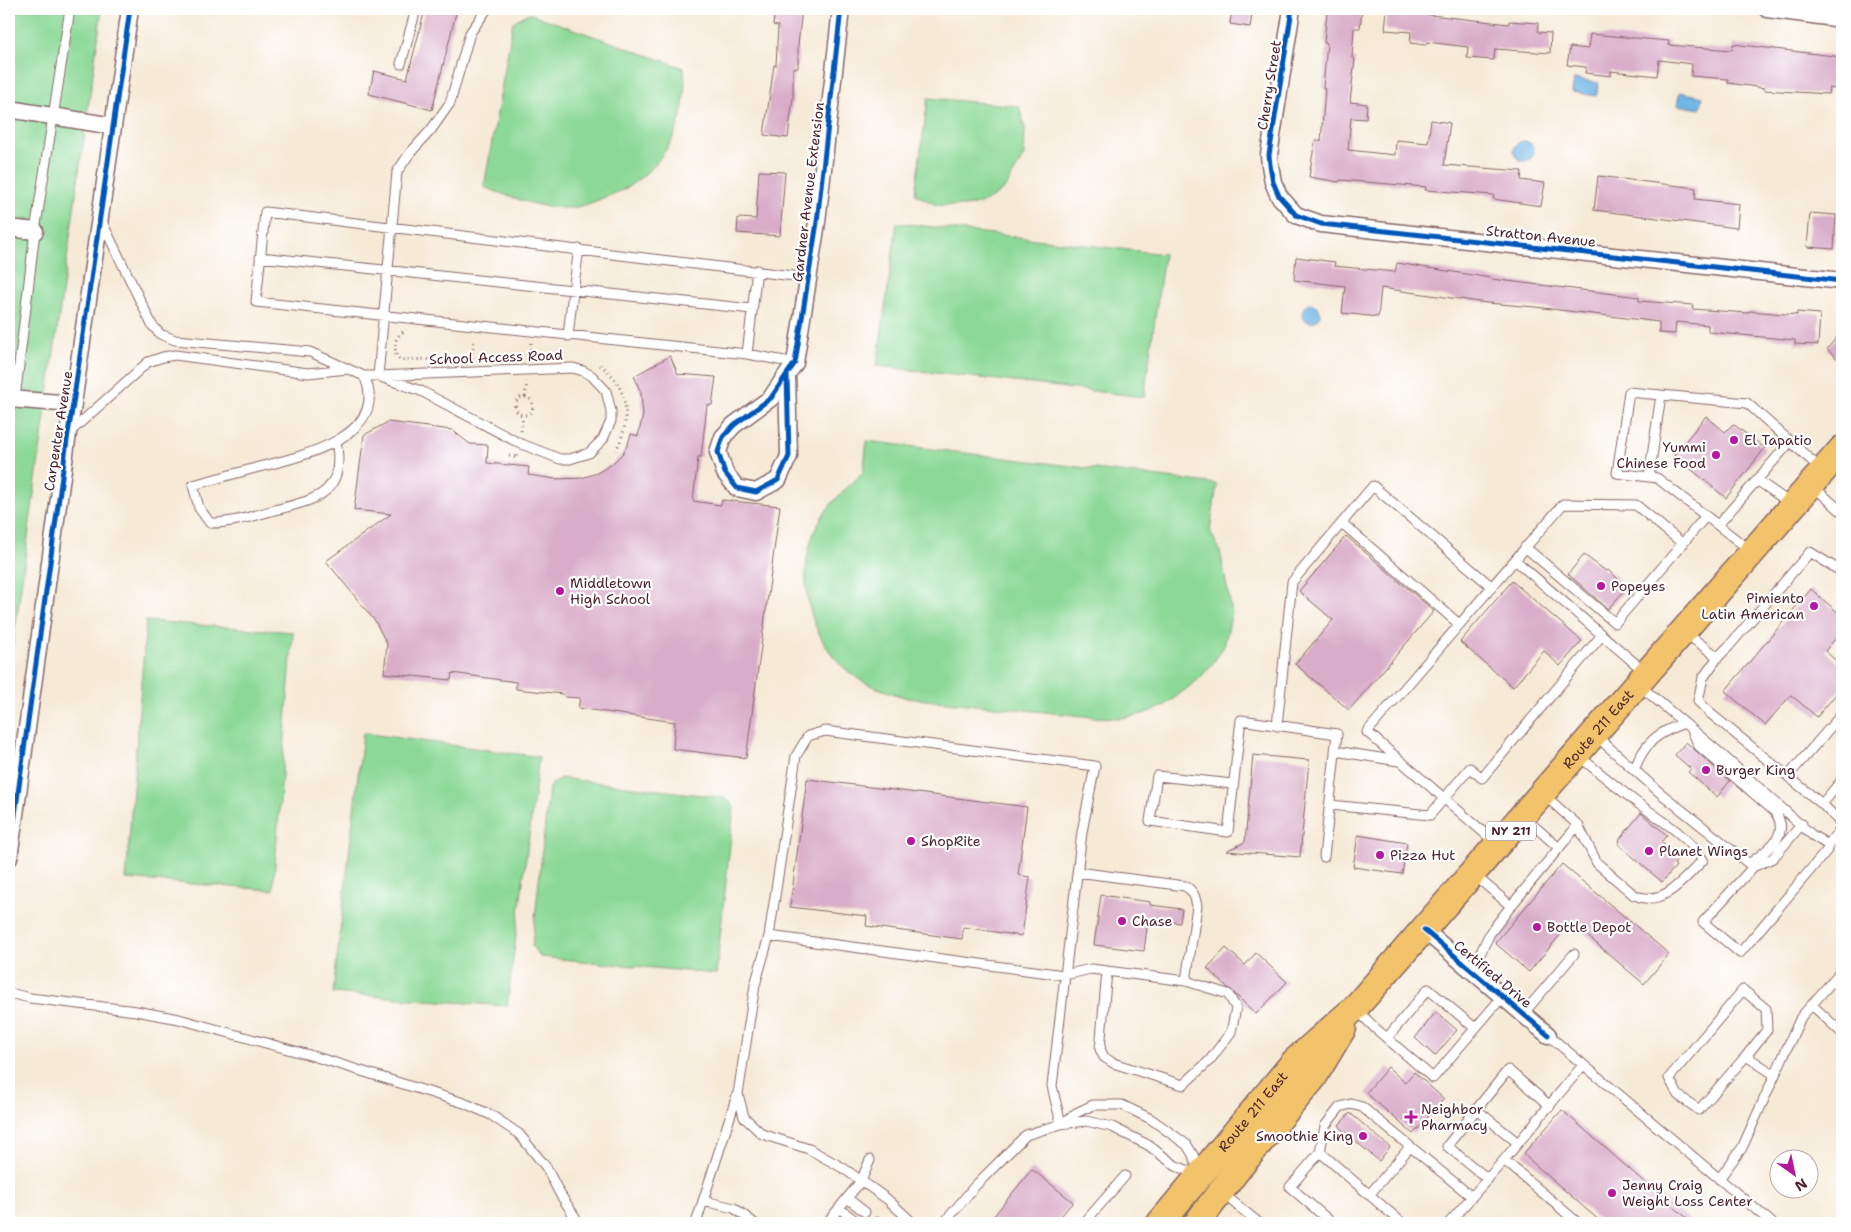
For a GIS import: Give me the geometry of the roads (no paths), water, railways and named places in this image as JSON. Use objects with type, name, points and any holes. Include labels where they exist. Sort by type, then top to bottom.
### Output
[{"type":"main road","name":"Route 211 East","points":[[1197,1223],[1210,1184],[1295,1061],[1355,1008],[1595,735],[1842,449]]},
{"type":"main road","name":"Route 211 East","points":[[1160,1223],[1210,1184]]},
{"type":"street","name":"Carpenter Avenue","points":[[9,858],[130,9]]},
{"type":"street","name":"Gardner Avenue Extension","points":[[791,369],[771,398],[734,425],[723,437],[718,452],[726,473],[738,488],[756,492],[778,480],[789,456],[791,369],[810,278],[841,9]]},
{"type":"street","name":"Cherry Street","points":[[1270,165],[1269,155],[1292,9]]},
{"type":"street","points":[[1767,9],[1842,19]]},
{"type":"street","points":[[9,109],[113,126]]},
{"type":"street","name":"Stratton Avenue","points":[[1270,165],[1273,182],[1280,196],[1296,215],[1322,224],[1842,281]]},
{"type":"street","points":[[9,228],[36,231]]},
{"type":"street","points":[[12,399],[73,404]]},
{"type":"street","name":"Certified Drive","points":[[1424,930],[1548,1035]]},
{"type":"lane","points":[[12,399],[70,9]]},
{"type":"lane","points":[[400,64],[416,9]]},
{"type":"lane","points":[[378,376],[398,172],[410,153],[432,130],[450,103],[470,33],[487,9]]},
{"type":"lane","points":[[791,369],[747,354],[256,302],[265,212],[757,270],[810,278]]},
{"type":"lane","name":"School Access Road","points":[[100,217],[152,324],[160,334],[175,340],[310,352],[350,368],[364,376],[573,368],[592,376],[606,391],[611,411],[611,421],[603,439],[589,453],[580,457],[560,459],[519,443],[421,390],[378,376]]},
{"type":"lane","points":[[568,336],[579,249]]},
{"type":"lane","points":[[260,257],[752,309]]},
{"type":"lane","points":[[747,354],[757,270]]},
{"type":"lane","points":[[175,340],[175,355]]},
{"type":"lane","points":[[68,434],[148,362],[163,356],[175,355],[308,373],[350,368]]},
{"type":"lane","points":[[336,441],[339,456],[336,476],[328,489],[314,500],[226,523],[210,523],[199,508],[193,485],[307,454],[336,441],[351,430],[361,420],[368,407],[369,387],[364,376]]},
{"type":"lane","points":[[1753,552],[1658,478],[1617,473],[1629,392],[1747,403],[1790,442],[1842,512]]},
{"type":"lane","points":[[1649,477],[1661,395]]},
{"type":"lane","points":[[1718,525],[1790,442]]},
{"type":"lane","points":[[1757,480],[1794,505]]},
{"type":"lane","points":[[1277,726],[1292,582],[1373,486],[1492,587]]},
{"type":"lane","points":[[1498,845],[1367,732],[1563,504],[1636,505],[1683,544]]},
{"type":"lane","points":[[1525,547],[1615,623],[1706,516]]},
{"type":"lane","points":[[1342,523],[1459,624]]},
{"type":"lane","points":[[1687,726],[1699,746],[1775,812],[1782,825],[1779,836],[1703,922],[1740,953],[1828,849],[1828,845],[1842,824],[1822,804],[1711,714],[1698,700],[1703,678],[1718,658],[1810,552],[1842,572]]},
{"type":"lane","points":[[1515,560],[1602,635],[1687,726],[1802,824],[1812,835],[1828,845]]},
{"type":"lane","points":[[1684,632],[1718,658]]},
{"type":"lane","points":[[1330,805],[1430,815],[1470,768],[1482,778],[1602,635]]},
{"type":"lane","points":[[1788,776],[1842,714]]},
{"type":"lane","points":[[1233,784],[1157,776],[1150,821],[1228,832],[1241,720],[1337,734],[1324,857]]},
{"type":"lane","points":[[1634,770],[1639,757],[1651,740],[1665,730],[1687,726]]},
{"type":"lane","points":[[696,1223],[738,1094],[755,986],[769,936],[796,756],[808,736],[825,730],[1095,766],[1082,832],[1052,1086],[1061,1124]]},
{"type":"lane","points":[[1595,735],[1634,770],[1751,866]]},
{"type":"lane","points":[[1335,751],[1401,761]]},
{"type":"lane","points":[[1543,794],[1578,825],[1597,863],[1640,898],[1660,897],[1675,888],[1703,860],[1674,830],[1578,754]]},
{"type":"lane","points":[[1822,804],[1842,780]]},
{"type":"lane","points":[[1523,817],[1560,848]]},
{"type":"lane","points":[[1751,866],[1773,858],[1802,824]]},
{"type":"lane","points":[[1472,971],[1490,933],[1578,825]]},
{"type":"lane","points":[[1077,872],[1185,886],[1190,889],[1195,896],[1197,906],[1186,981]]},
{"type":"lane","points":[[1473,874],[1511,906]]},
{"type":"lane","points":[[769,936],[1064,975],[1091,969],[1107,971],[1186,981],[1228,994],[1236,1008],[1231,1032],[1210,1060],[1183,1085],[1113,1063],[1104,1057],[1100,1049],[1107,971]]},
{"type":"lane","points":[[1523,1014],[1574,954]]},
{"type":"lane","points":[[1719,1179],[1742,1148],[1801,1017],[1842,970]]},
{"type":"lane","points":[[1387,1038],[1428,989],[1475,1028]]},
{"type":"lane","points":[[1743,990],[1766,1009],[1767,1030],[1746,1056],[1699,1110],[1678,1095],[1669,1078],[1743,990]]},
{"type":"lane","points":[[9,993],[30,998],[136,1011],[180,1019],[313,1056],[464,1103],[491,1116],[519,1134],[546,1168],[579,1223]]},
{"type":"lane","points":[[1355,1008],[1433,1078],[1502,996]]},
{"type":"lane","points":[[1812,1005],[1842,1033]]},
{"type":"lane","points":[[1548,1035],[1772,1223]]},
{"type":"lane","points":[[1746,1056],[1775,1074]]},
{"type":"lane","points":[[1449,1223],[1583,1065]]},
{"type":"lane","points":[[1488,1179],[1446,1146],[1508,1070],[1550,1106]]},
{"type":"lane","points":[[738,1094],[744,1117],[762,1134],[809,1149],[842,1168],[887,1199],[913,1223]]},
{"type":"lane","points":[[1332,1223],[1290,1187],[1320,1152],[1325,1126],[1340,1107],[1351,1104],[1362,1107],[1472,1197]]},
{"type":"lane","points":[[1061,1124],[1076,1113],[1092,1105],[1122,1105],[1151,1119],[1187,1145],[1210,1184]]},
{"type":"lane","points":[[1477,1110],[1518,1143]]},
{"type":"lane","points":[[944,1223],[975,1186],[1026,1135],[1061,1124],[1086,1121],[1112,1127],[1148,1145],[1176,1166],[1210,1184],[1259,1223]]},
{"type":"lane","points":[[1369,1195],[1410,1147]]},
{"type":"lane","points":[[1320,1152],[1402,1223]]},
{"type":"lane","points":[[827,1223],[861,1181],[870,1160]]},
{"type":"lane","points":[[1504,1160],[1578,1223]]},
{"type":"lane","points":[[1084,1223],[1125,1176]]},
{"type":"lane","points":[[847,1198],[865,1212]]},
{"type":"lane","points":[[704,1201],[734,1208],[750,1222]]},
{"type":"lane","points":[[840,1208],[857,1222]]},
{"type":"water","points":[[1574,79],[1599,83],[1596,96],[1572,92]]},
{"type":"water","points":[[1680,92],[1703,97],[1700,109],[1677,105]]},
{"type":"water","points":[[1524,141],[1531,144],[1534,151],[1531,158],[1524,161],[1517,158],[1514,151],[1517,144]]},
{"type":"water","points":[[1307,304],[1315,304],[1320,309],[1318,320],[1307,322],[1302,317],[1302,309]]},
{"type":"place","name":"El Tapatio","points":[[1734,440]]},
{"type":"place","name":"Yummi Chinese Food","points":[[1716,455]]},
{"type":"place","name":"Popeyes","points":[[1601,586]]},
{"type":"place","name":"Middletown High School","points":[[560,591]]},
{"type":"place","name":"Pimiento Latin American","points":[[1814,606]]},
{"type":"place","name":"Burger King","points":[[1706,770]]},
{"type":"place","name":"ShopRite","points":[[911,841]]},
{"type":"place","name":"Planet Wings","points":[[1649,851]]},
{"type":"place","name":"Pizza Hut","points":[[1380,855]]},
{"type":"place","name":"Chase","points":[[1122,921]]},
{"type":"place","name":"Bottle Depot","points":[[1537,927]]},
{"type":"place","name":"Neighbor Pharmacy","points":[[1411,1117]]},
{"type":"place","name":"Smoothie King","points":[[1363,1136]]},
{"type":"place","name":"Jenny Craig Weight Loss Center","points":[[1612,1193]]}]
